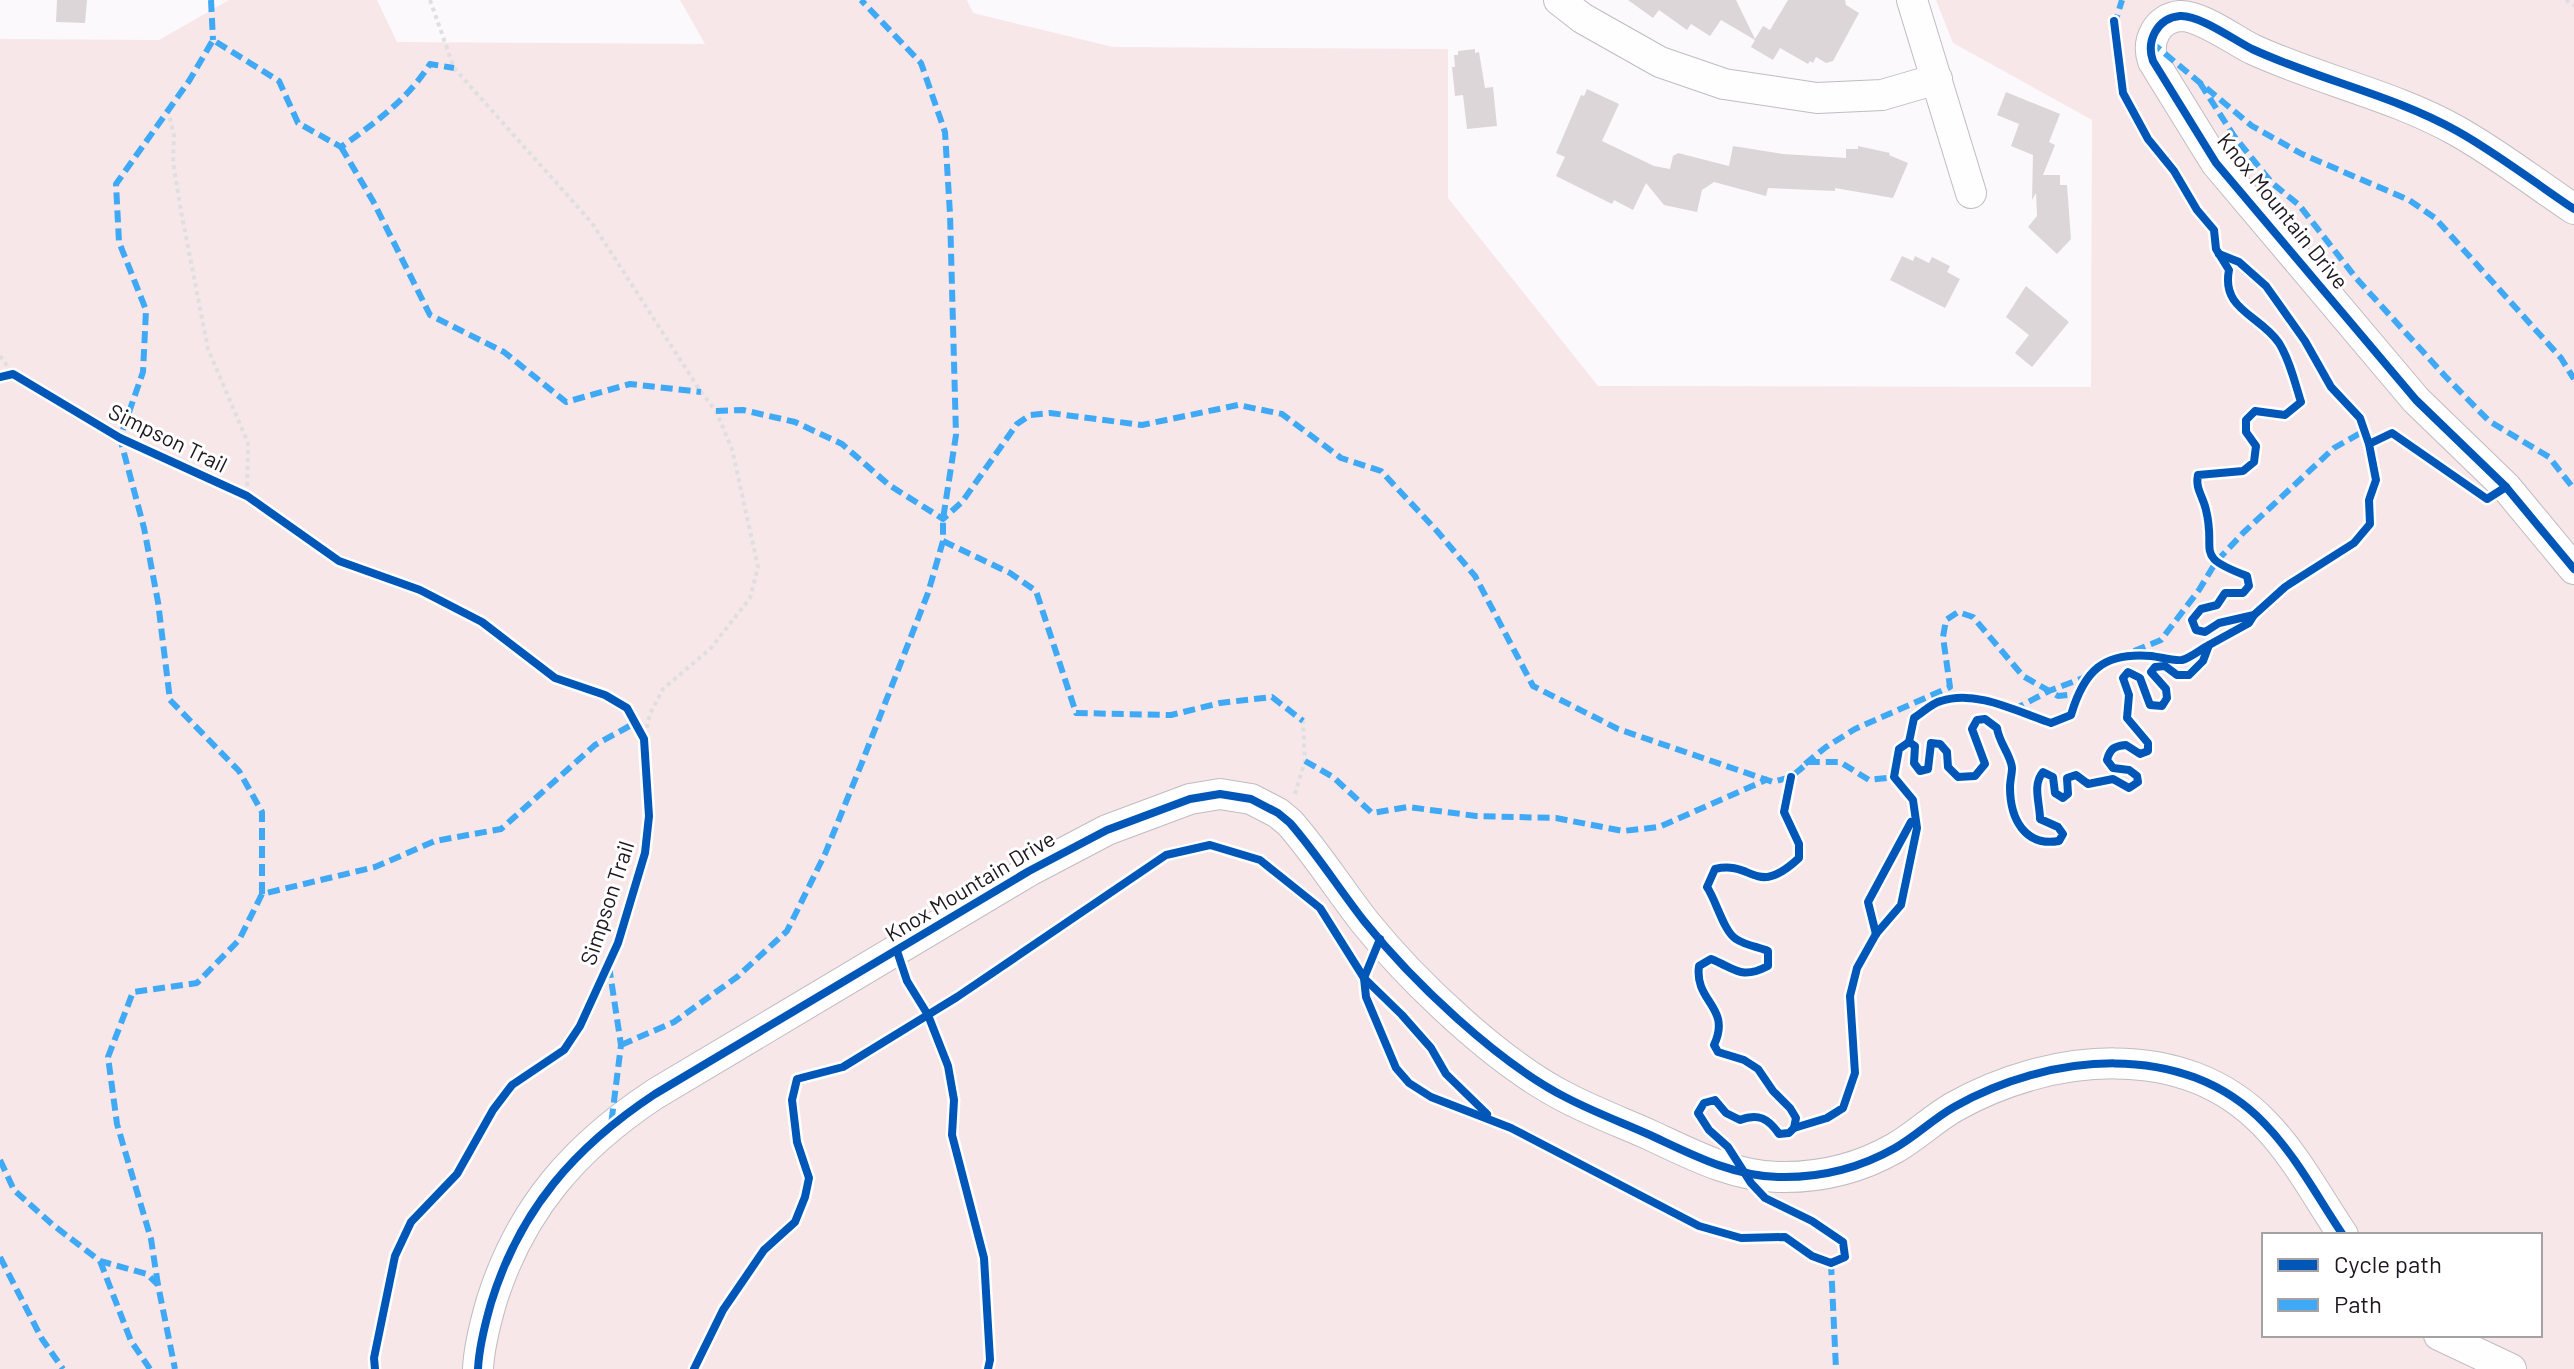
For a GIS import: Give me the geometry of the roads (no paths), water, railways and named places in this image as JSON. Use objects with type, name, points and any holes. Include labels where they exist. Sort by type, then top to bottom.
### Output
[{"type":"street","points":[[1559,0],[1582,18],[1660,62],[1724,84],[1817,98],[1882,95],[1937,79]]},
{"type":"street","points":[[1912,0],[1971,193]]},
{"type":"street","name":"Knox Mountain Drive","points":[[2574,209],[2481,146],[2432,118],[2272,58],[2196,19],[2180,16],[2170,19],[2161,24],[2152,37],[2150,52],[2153,61],[2216,163],[2416,400],[2506,487],[2574,569]]},
{"type":"street","name":"Knox Mountain Drive","points":[[478,1369],[486,1319],[498,1280],[515,1242],[561,1173],[589,1143],[621,1117],[1029,871],[1107,830],[1190,799],[1220,794],[1251,799],[1285,819],[1400,961],[1437,1000],[1478,1035],[1565,1097],[1715,1164],[1745,1174],[1776,1177],[1839,1171],[1896,1147],[1950,1110],[2011,1080],[2077,1065],[2144,1065],[2197,1078],[2244,1105],[2282,1144],[2342,1233]]},
{"type":"street","points":[[2443,1337],[2511,1369]]}]
